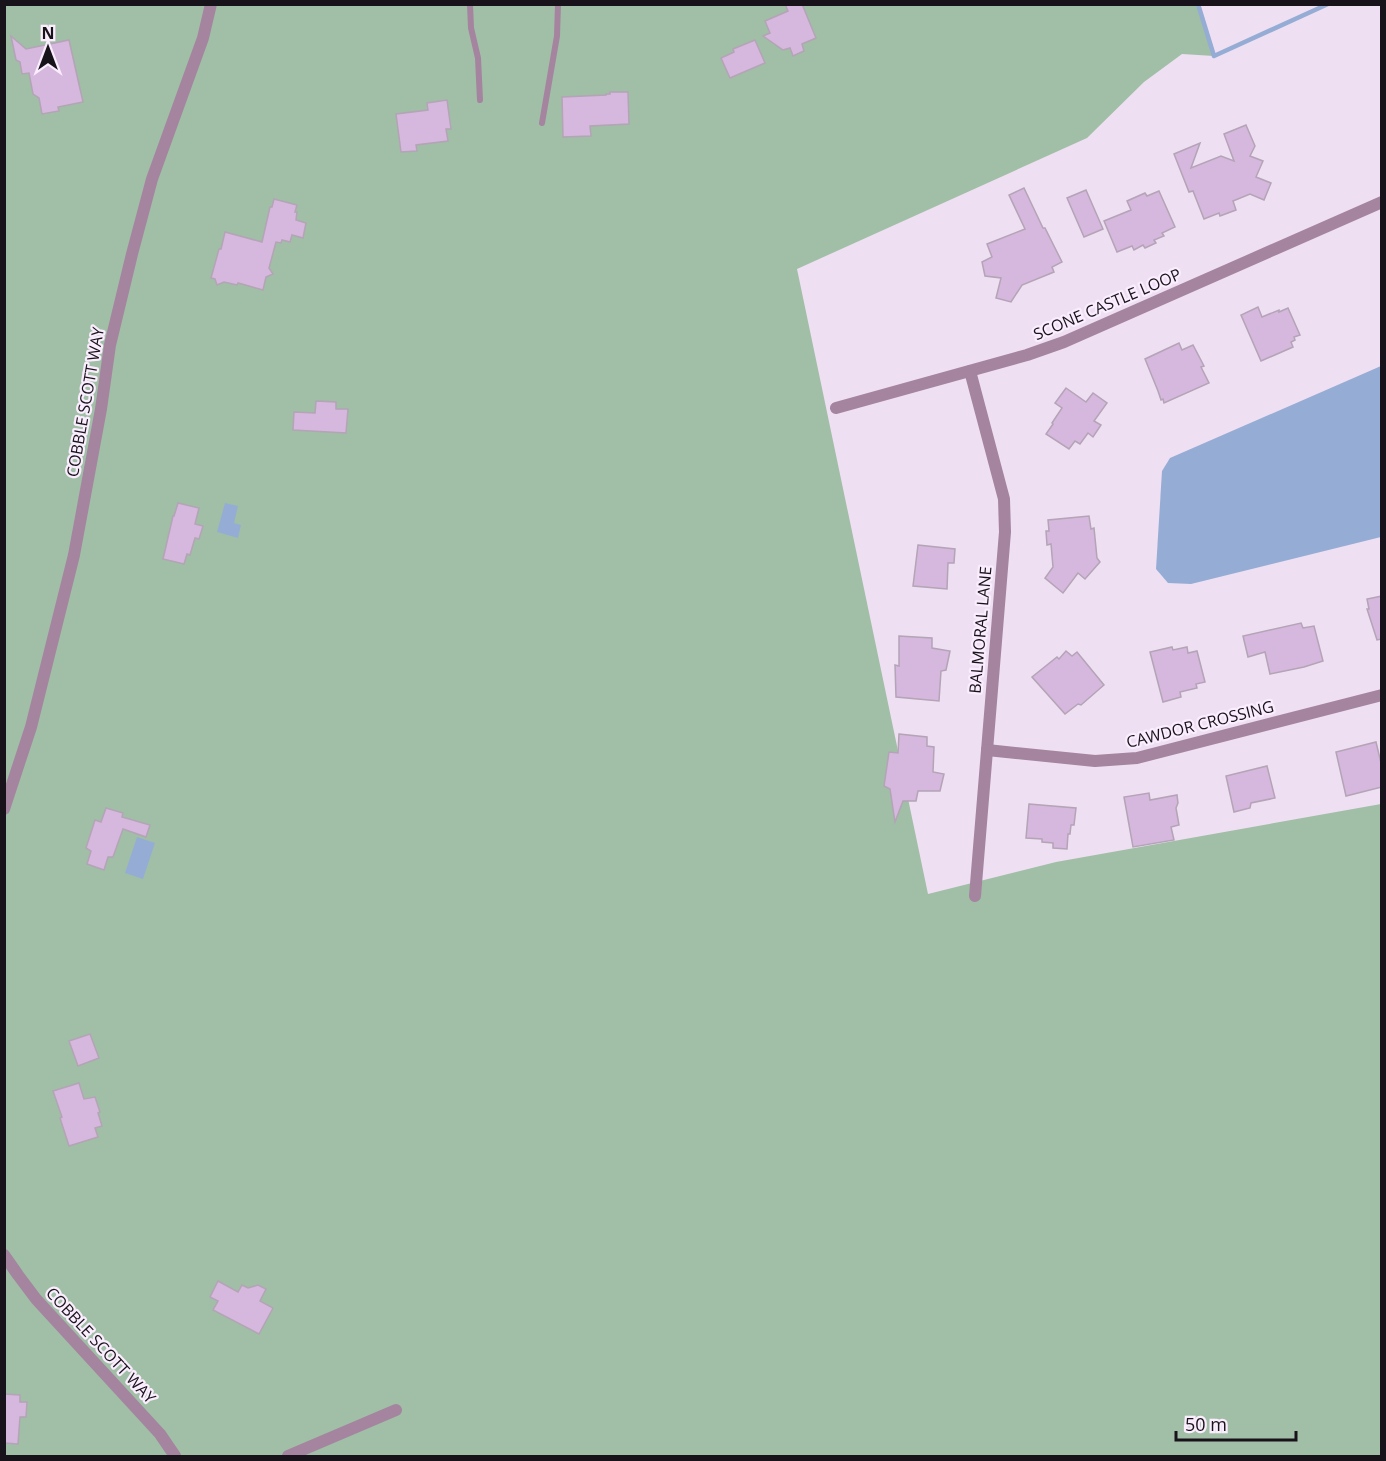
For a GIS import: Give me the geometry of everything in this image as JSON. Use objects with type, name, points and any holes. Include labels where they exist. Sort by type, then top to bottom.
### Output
[{"type":"street","name":"COBBLE SCOTT WAY","points":[[4,809],[31,727],[74,555],[101,409],[110,345],[132,254],[152,179],[203,38],[211,4]]},
{"type":"street","name":"SCONE CASTLE LOOP","points":[[836,408],[1027,355],[1064,342],[1382,202]]},
{"type":"street","name":"BALMORAL LANE","points":[[970,371],[1004,499],[1005,532],[975,896]]},
{"type":"street","name":"CAWDOR CROSSING","points":[[987,750],[1095,761],[1137,758],[1382,695]]},
{"type":"street","name":"COBBLE SCOTT WAY","points":[[4,1255],[36,1299],[160,1434],[175,1456]]},
{"type":"street","points":[[288,1456],[396,1410]]},
{"type":"lane","points":[[470,4],[471,28],[478,58],[480,100]]},
{"type":"lane","points":[[542,123],[557,36],[558,4]]},
{"type":"green space","points":[[5,5],[1198,5],[1214,56],[1182,54],[1144,82],[1087,138],[797,269],[928,894],[1056,862],[1381,804],[1381,1456],[5,1456]]},
{"type":"water","points":[[1381,366],[1381,537],[1191,584],[1168,583],[1156,569],[1162,471],[1170,458]]},
{"type":"water","points":[[225,503],[238,506],[234,523],[241,525],[238,538],[217,532]]},
{"type":"water","points":[[137,837],[155,843],[143,879],[125,873]]},
{"type":"building","points":[[785,4],[802,4],[816,38],[802,44],[804,51],[793,56],[790,48],[783,50],[763,36],[770,33],[765,21],[788,11]]},
{"type":"building","points":[[11,36],[26,49],[69,40],[83,102],[58,107],[59,111],[42,114],[39,98],[33,94],[29,73],[22,74],[20,62],[16,60]]},
{"type":"building","points":[[755,40],[765,63],[730,78],[721,58],[734,52],[733,49]]},
{"type":"building","points":[[610,92],[628,92],[629,124],[590,126],[591,136],[563,137],[562,97],[606,95]]},
{"type":"building","points":[[447,100],[451,129],[446,129],[448,141],[416,145],[417,151],[401,152],[396,114],[428,110],[427,103]]},
{"type":"building","points":[[1246,125],[1255,146],[1250,156],[1263,161],[1256,177],[1271,183],[1264,200],[1250,194],[1233,201],[1236,210],[1204,219],[1193,191],[1189,192],[1174,154],[1200,143],[1191,168],[1221,156],[1234,161],[1224,134]]},
{"type":"building","points":[[1024,188],[1062,262],[1052,267],[1054,272],[1022,285],[1011,302],[996,298],[1001,278],[985,276],[982,262],[992,257],[987,244],[1025,229],[1009,195]]},
{"type":"building","points":[[1086,190],[1103,229],[1084,237],[1067,198]]},
{"type":"building","points":[[1159,191],[1175,227],[1162,233],[1164,236],[1154,240],[1156,243],[1145,248],[1143,245],[1134,250],[1132,246],[1117,252],[1104,221],[1131,210],[1127,201],[1145,193],[1147,196]]},
{"type":"building","points":[[274,199],[297,205],[296,220],[306,223],[303,238],[292,235],[290,242],[282,240],[281,243],[276,242],[269,268],[273,274],[266,277],[263,290],[238,283],[237,285],[224,282],[217,285],[215,279],[211,278],[225,232],[262,242]]},
{"type":"building","points":[[1258,307],[1262,317],[1288,308],[1300,335],[1294,337],[1295,340],[1291,342],[1293,347],[1261,361],[1241,315]]},
{"type":"building","points":[[1179,343],[1182,350],[1193,345],[1204,366],[1201,367],[1209,383],[1164,403],[1145,359]]},
{"type":"building","points":[[1066,388],[1086,402],[1093,393],[1107,403],[1094,421],[1101,425],[1093,437],[1088,433],[1080,444],[1075,441],[1069,449],[1046,434],[1062,408],[1055,403]]},
{"type":"building","points":[[316,401],[336,402],[336,409],[348,409],[346,433],[293,430],[294,412],[315,413]]},
{"type":"building","points":[[178,503],[199,508],[195,524],[203,526],[199,539],[195,538],[190,555],[187,554],[184,564],[163,559]]},
{"type":"building","points":[[1089,516],[1091,529],[1094,528],[1097,558],[1100,562],[1085,579],[1078,573],[1063,593],[1045,578],[1053,567],[1051,544],[1047,545],[1048,520]]},
{"type":"building","points":[[918,545],[955,549],[954,563],[948,563],[947,589],[913,586]]},
{"type":"building","points":[[1382,596],[1382,639],[1377,640],[1367,609],[1369,609],[1367,599]]},
{"type":"building","points":[[1301,623],[1303,628],[1314,626],[1323,661],[1270,674],[1265,652],[1248,657],[1243,636]]},
{"type":"building","points":[[899,636],[932,638],[932,648],[950,651],[946,670],[941,671],[939,701],[896,697],[895,665],[899,666]]},
{"type":"building","points":[[1172,647],[1173,650],[1187,647],[1188,653],[1197,651],[1205,682],[1196,684],[1197,688],[1180,692],[1181,697],[1163,702],[1150,652]]},
{"type":"building","points":[[1066,651],[1072,656],[1077,652],[1104,685],[1081,705],[1078,704],[1065,714],[1032,677],[1057,657],[1059,659]]},
{"type":"building","points":[[899,734],[927,737],[927,746],[934,747],[933,772],[944,774],[940,791],[918,791],[916,801],[903,801],[895,822],[890,789],[884,786],[889,752],[898,753]]},
{"type":"building","points":[[1376,742],[1382,767],[1382,787],[1346,796],[1336,752]]},
{"type":"building","points":[[1267,766],[1275,798],[1251,803],[1250,808],[1234,812],[1226,776]]},
{"type":"building","points":[[1149,793],[1150,800],[1177,795],[1176,808],[1179,825],[1171,827],[1174,840],[1133,847],[1124,797]]},
{"type":"building","points":[[1029,804],[1076,808],[1074,825],[1071,825],[1070,834],[1068,834],[1067,849],[1053,848],[1053,843],[1042,842],[1042,839],[1026,838]]},
{"type":"building","points":[[106,808],[123,813],[122,817],[150,825],[146,837],[123,829],[113,857],[108,857],[104,870],[87,864],[91,851],[86,848],[95,820],[101,822]]},
{"type":"building","points":[[90,1034],[99,1058],[78,1066],[69,1041]]},
{"type":"building","points":[[79,1083],[84,1099],[95,1097],[102,1126],[95,1128],[98,1137],[69,1146],[53,1091]]},
{"type":"building","points":[[218,1281],[238,1292],[242,1285],[248,1288],[258,1285],[266,1289],[260,1301],[273,1308],[259,1334],[213,1310],[218,1301],[210,1297]]},
{"type":"building","points":[[4,1394],[20,1395],[20,1402],[27,1402],[26,1417],[20,1417],[18,1444],[4,1443]]},
{"type":"waterway","points":[[1198,4],[1214,56],[1328,4]]}]
